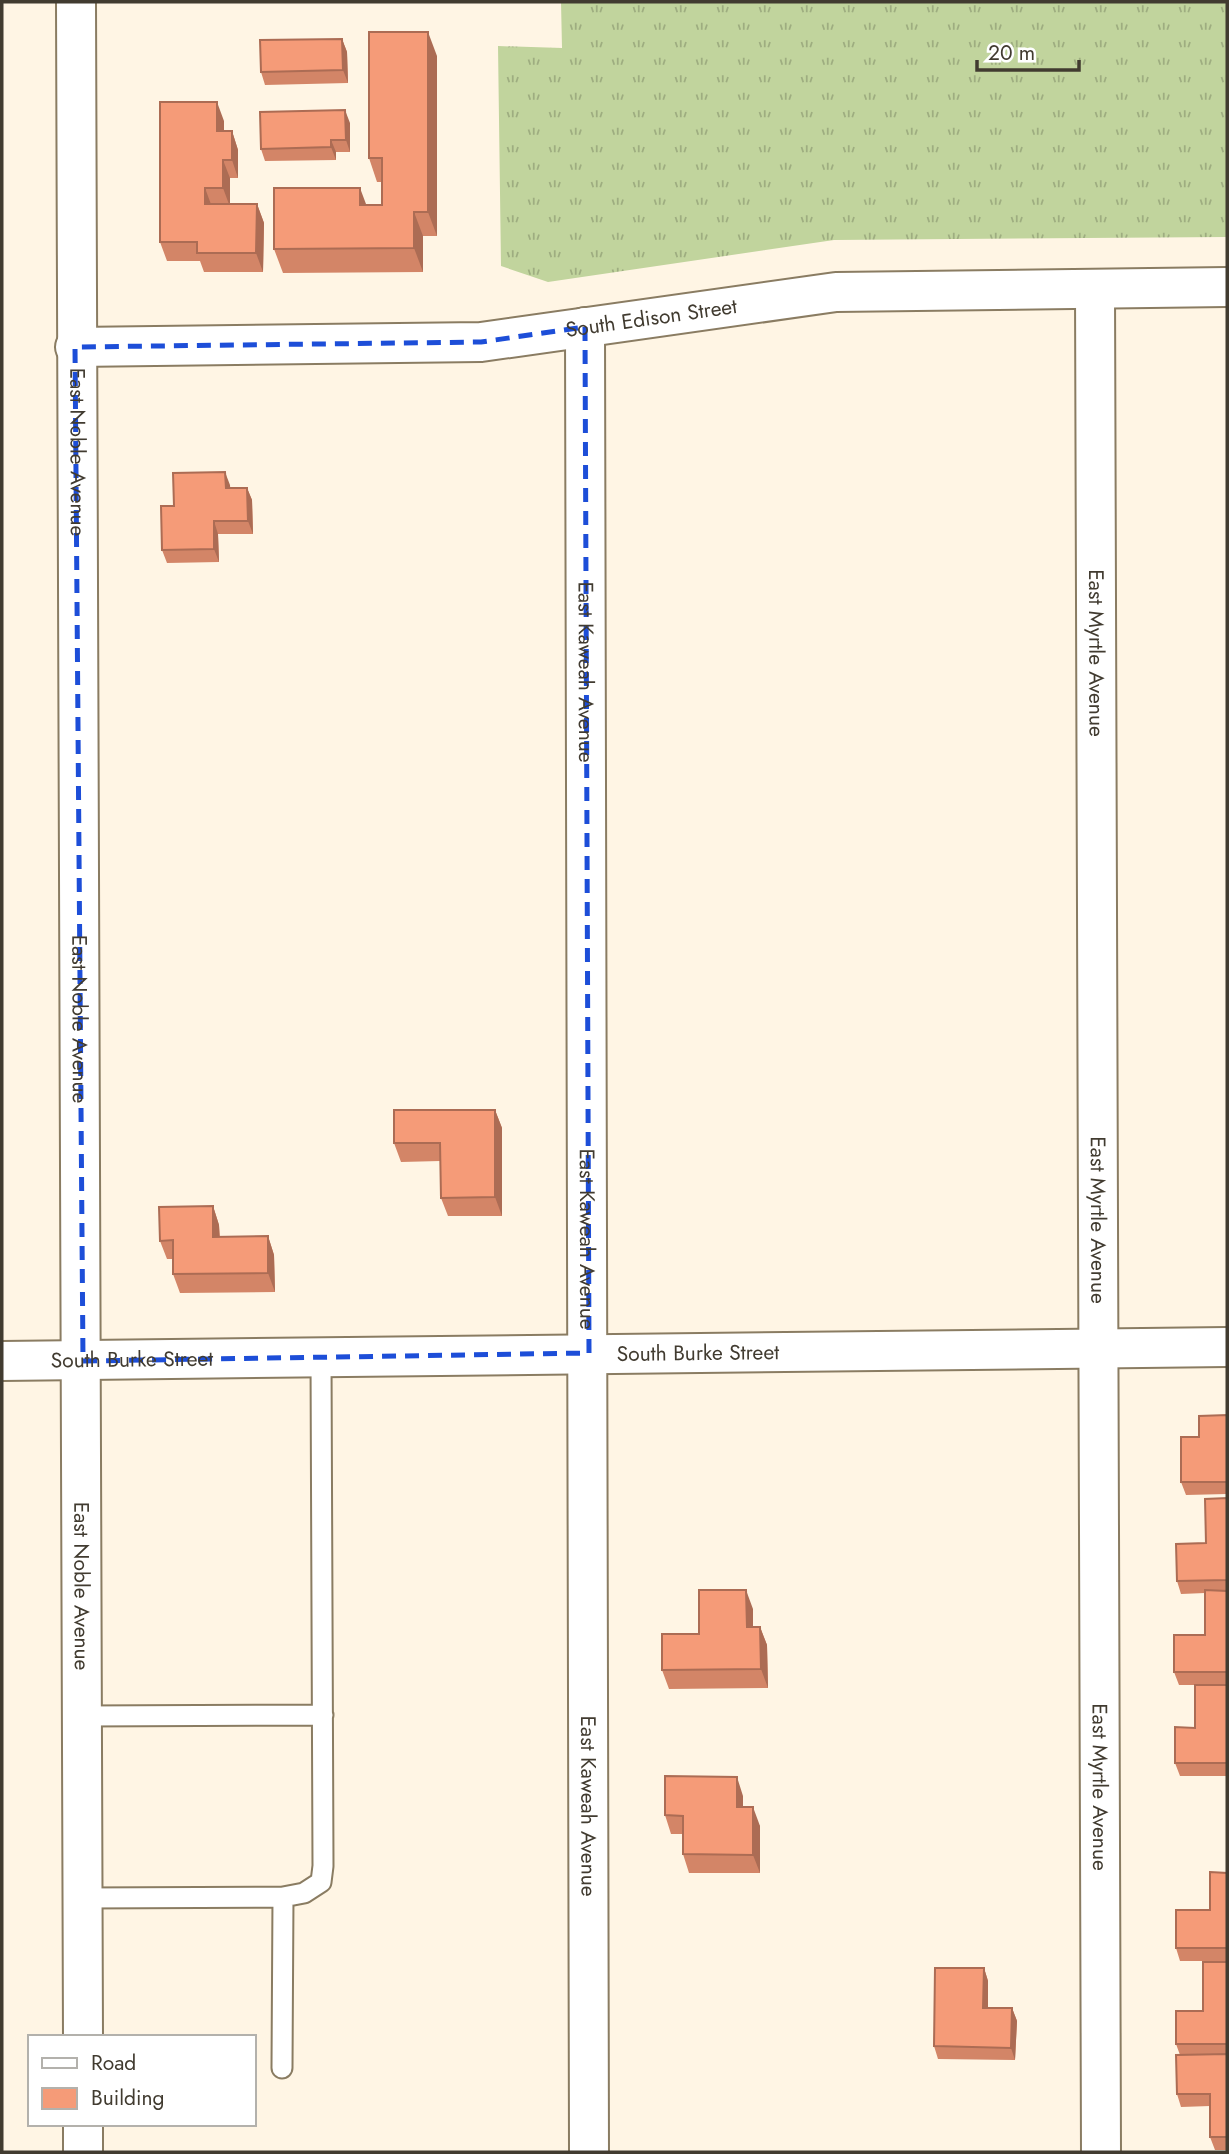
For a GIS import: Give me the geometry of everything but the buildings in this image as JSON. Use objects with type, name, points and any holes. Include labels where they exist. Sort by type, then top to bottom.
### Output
[{"type":"street","name":"East Noble Avenue","points":[[76,2],[75,347],[83,1361],[83,2035]]},
{"type":"street","name":"South Edison Street","points":[[75,347],[481,342],[836,292],[1227,287]]},
{"type":"street","name":"East Myrtle Avenue","points":[[1095,289],[1101,2152]]},
{"type":"street","name":"East Kaweah Avenue","points":[[585,327],[589,2152]]},
{"type":"street","name":"South Burke Street","points":[[2,1361],[1227,1346]]},
{"type":"street","points":[[83,2126],[83,2152]]},
{"type":"lane","points":[[84,1898],[283,1897],[304,1893],[321,1882],[321,1357]]},
{"type":"lane","points":[[84,1716],[323,1715]]},
{"type":"lane","points":[[282,2068],[283,1897]]},
{"type":"highlighted area","points":[[585,327],[589,1353],[83,1361],[75,347],[481,342]]},
{"type":"green space","points":[[561,2],[1227,2],[1227,237],[834,240],[548,282],[501,266],[498,46],[562,48]]}]
